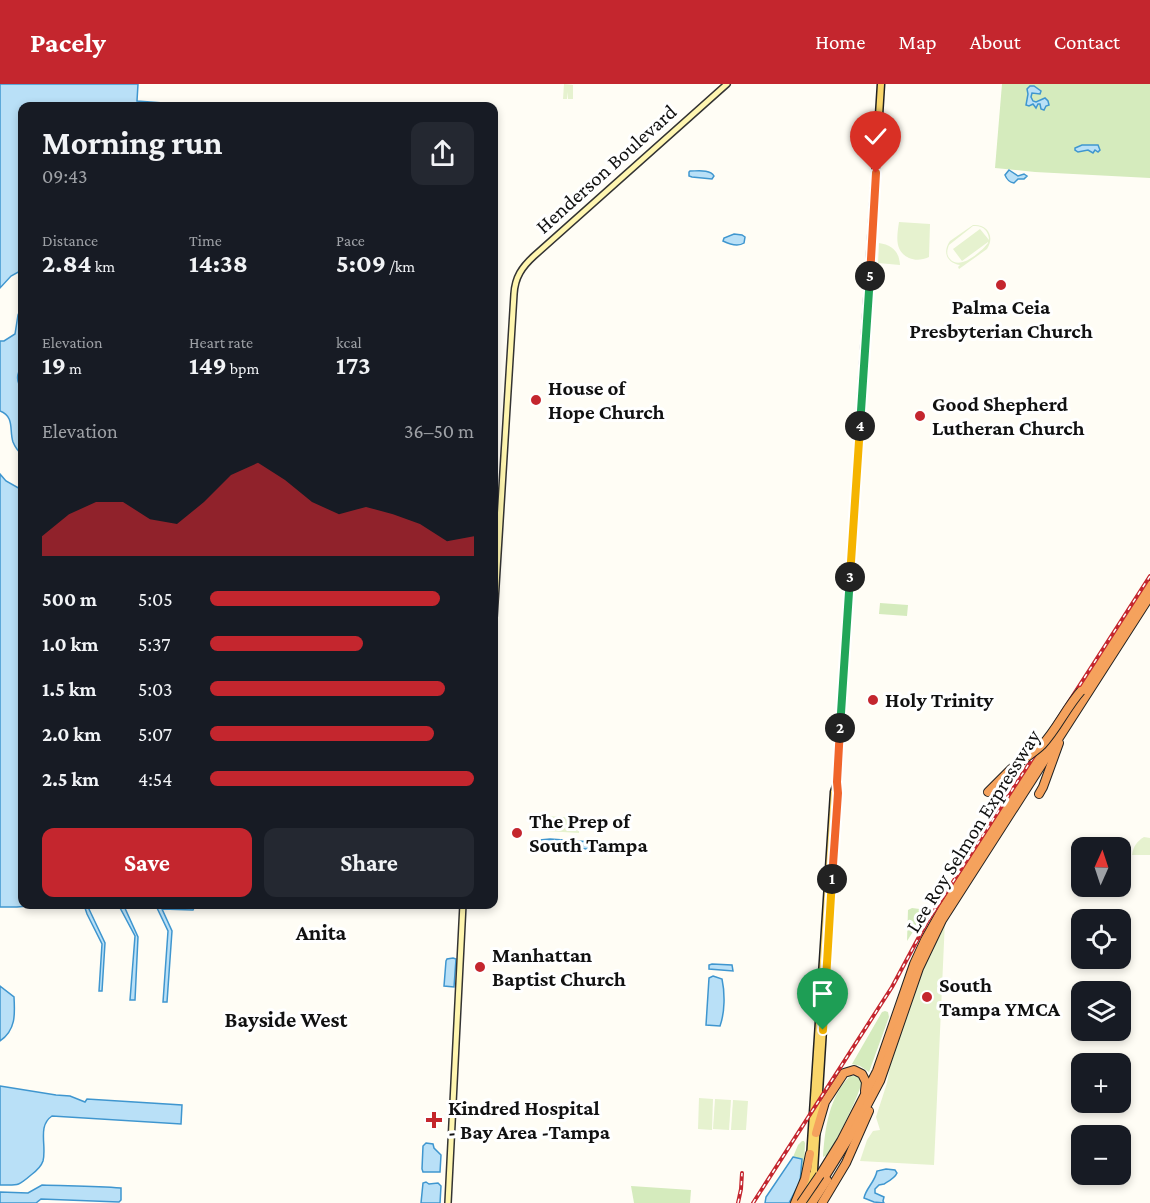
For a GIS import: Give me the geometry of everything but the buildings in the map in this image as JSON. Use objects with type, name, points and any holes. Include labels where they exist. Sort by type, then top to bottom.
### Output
[{"type":"highway","name":"Lee Roy Selmon Expressway","points":[[877,1079],[914,964],[925,940],[960,881],[1072,712],[1150,585]]},
{"type":"highway","name":"Lee Roy Selmon Expressway","points":[[1084,690],[1150,596]]},
{"type":"highway","points":[[988,792],[997,788],[1011,769],[1044,743],[1064,712],[1084,690]]},
{"type":"highway","name":"Lee Roy Selmon Expressway","points":[[1025,785],[1067,726],[1072,712]]},
{"type":"highway","points":[[1039,794],[1046,790],[1067,726]]},
{"type":"highway","name":"Lee Roy Selmon Expressway","points":[[821,1181],[858,1107],[877,1079],[929,944],[1014,802]]},
{"type":"highway","points":[[816,1133],[829,1095],[842,1075],[849,1070],[859,1071],[866,1079],[866,1087],[858,1107]]},
{"type":"highway","points":[[807,1203],[877,1079]]},
{"type":"highway","points":[[822,1203],[853,1149],[877,1079]]},
{"type":"highway","points":[[795,1203],[806,1179],[810,1154]]},
{"type":"main road","name":"Henderson Boulevard","points":[[498,551],[514,285],[518,275],[526,263],[727,84]]},
{"type":"main road","points":[[807,1203],[816,1133],[821,988],[831,897],[838,793],[881,84]]},
{"type":"main road","points":[[807,1203],[824,1008],[828,878],[834,792],[837,782]]},
{"type":"main road","points":[[828,878],[831,897]]},
{"type":"main road","points":[[448,1203],[463,909]]},
{"type":"main road","points":[[821,988],[824,1008]]},
{"type":"green space","points":[[564,84],[573,85],[573,99],[568,99],[568,92],[567,99],[563,99]]},
{"type":"green space","points":[[1002,84],[1150,84],[1150,178],[995,168]]},
{"type":"green space","points":[[899,222],[930,224],[929,257],[914,260],[904,255],[898,243]]},
{"type":"green space","points":[[973,225],[978,225],[983,227],[989,232],[990,236],[987,249],[959,269],[960,265],[952,262],[947,256],[946,253],[950,241]],"holes":[[[973,226],[985,229],[989,240],[980,229],[953,249],[962,261],[988,243],[981,251],[965,261],[954,262],[948,256],[949,245]]]},
{"type":"green space","points":[[879,243],[888,245],[894,250],[900,265],[878,263]]},
{"type":"green space","points":[[880,603],[908,605],[907,616],[879,614]]},
{"type":"green space","points":[[547,816],[579,818],[579,833],[546,831]]},
{"type":"green space","points":[[1144,837],[1150,838],[1150,855],[1132,855],[1136,844]]},
{"type":"green space","points":[[912,908],[927,910],[907,941],[908,910]]},
{"type":"green space","name":"South Tampa YMCA","points":[[945,920],[934,1165],[860,1161],[867,1140],[873,1131],[880,1130],[876,1117],[890,1066],[929,950]]},
{"type":"green space","points":[[882,1012],[888,1012],[889,1017],[869,1072],[852,1064]]},
{"type":"green space","points":[[850,1076],[859,1079],[860,1087],[835,1142],[827,1155],[823,1157],[829,1114],[837,1093]]},
{"type":"green space","points":[[699,1098],[713,1099],[712,1130],[698,1129]]},
{"type":"green space","points":[[715,1099],[731,1100],[729,1130],[713,1129]]},
{"type":"green space","points":[[733,1100],[748,1101],[746,1130],[731,1130]]},
{"type":"green space","points":[[802,1141],[805,1143],[803,1176],[799,1191],[789,1203],[800,1182],[802,1159],[793,1157]]},
{"type":"green space","points":[[631,1186],[691,1190],[690,1203],[634,1203]]},
{"type":"water","points":[[0,84],[138,84],[137,101],[150,102],[18,102],[18,272],[0,288]]},
{"type":"water","points":[[1030,86],[1041,91],[1040,94],[1032,93],[1033,101],[1045,98],[1048,101],[1049,105],[1044,110],[1041,109],[1040,104],[1036,108],[1033,104],[1026,105],[1027,89]]},
{"type":"water","points":[[1082,145],[1098,145],[1100,150],[1098,152],[1095,150],[1093,153],[1088,150],[1078,152],[1075,150]]},
{"type":"water","points":[[1009,170],[1018,176],[1024,174],[1027,176],[1012,183],[1005,175]]},
{"type":"water","points":[[690,171],[707,171],[714,176],[712,179],[692,177],[689,176]]},
{"type":"water","points":[[734,234],[745,237],[744,243],[736,245],[723,241],[724,238]]},
{"type":"water","points":[[18,315],[18,450],[13,442],[10,420],[0,411],[0,341],[15,334]]},
{"type":"water","points":[[0,474],[6,481],[18,488],[18,907],[0,907]]},
{"type":"water","points":[[540,840],[592,842],[595,845],[591,849],[564,849],[550,848],[540,844]]},
{"type":"water","points":[[85,909],[89,909],[105,943],[102,991],[99,991],[102,944]]},
{"type":"water","points":[[121,909],[125,909],[138,937],[135,1000],[130,1000],[135,936]]},
{"type":"water","points":[[157,909],[162,909],[172,931],[167,1002],[163,1002],[168,931]]},
{"type":"water","points":[[456,959],[454,987],[444,986],[446,961]]},
{"type":"water","points":[[709,965],[732,965],[733,971],[709,969]]},
{"type":"water","points":[[713,976],[722,979],[723,984],[724,1009],[720,1026],[706,1025],[709,978]]},
{"type":"water","points":[[0,986],[14,997],[14,1010],[12,1027],[0,1041]]},
{"type":"water","points":[[0,1086],[70,1096],[85,1102],[87,1099],[182,1105],[181,1124],[52,1116],[45,1125],[44,1155],[39,1167],[20,1183],[0,1185]]},
{"type":"water","points":[[426,1143],[433,1144],[441,1155],[440,1172],[423,1172],[423,1146]]},
{"type":"water","points":[[793,1157],[802,1159],[800,1182],[789,1203],[765,1203],[766,1197]]},
{"type":"water","points":[[895,1170],[897,1173],[892,1179],[875,1189],[875,1193],[884,1197],[884,1203],[864,1198],[877,1171]]},
{"type":"water","points":[[423,1183],[438,1183],[441,1186],[440,1203],[421,1203]]},
{"type":"water","points":[[42,1185],[121,1188],[121,1200],[119,1202],[41,1199],[36,1203],[0,1203],[0,1192],[28,1193]]},
{"type":"railway","points":[[753,1203],[892,987],[927,922],[1150,576]]},
{"type":"railway","points":[[738,1203],[742,1173]]},
{"type":"place","name":"Palma Ceia Presbyterian Church","points":[[1001,285]]},
{"type":"place","name":"House of Hope Church","points":[[536,400]]},
{"type":"place","name":"Good Shepherd Lutheran Church","points":[[920,416]]},
{"type":"place","name":"Holy Trinity","points":[[873,700]]},
{"type":"place","name":"The Prep of South Tampa","points":[[517,833]]},
{"type":"place","name":"Manhattan Baptist Church","points":[[480,967]]},
{"type":"place","name":"South Tampa YMCA","points":[[927,997]]},
{"type":"place","name":"Kindred Hospital - Bay Area -Tampa","points":[[434,1120]]},
{"type":"district","name":"Anita","points":[[321,932]]},
{"type":"district","name":"Bayside West","points":[[286,1019]]},
{"type":"route","points":[[823,1030],[876,173]]}]
